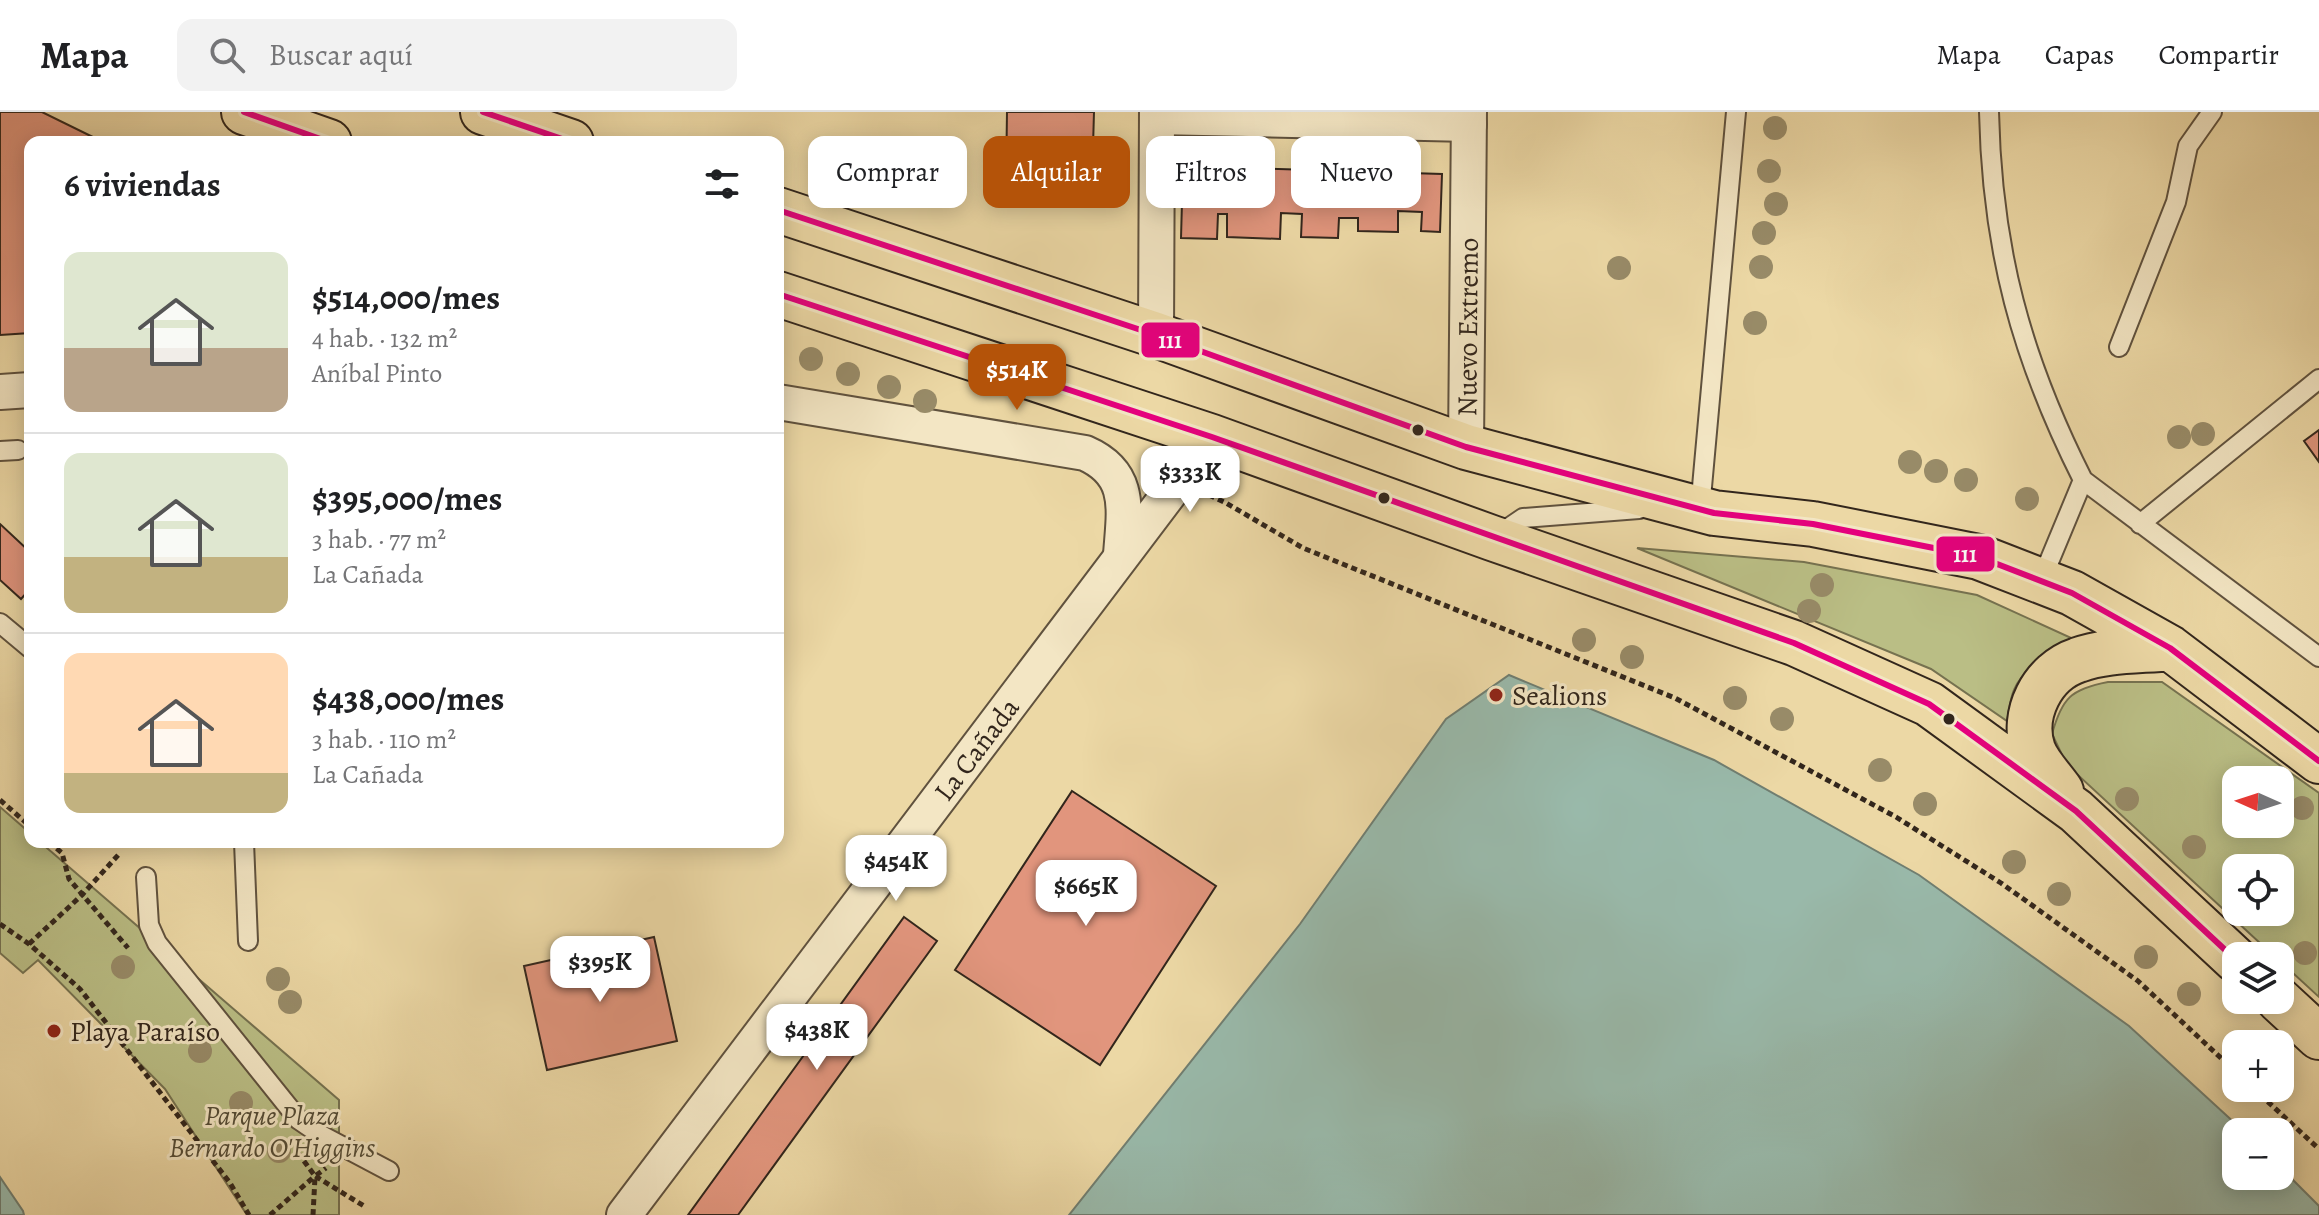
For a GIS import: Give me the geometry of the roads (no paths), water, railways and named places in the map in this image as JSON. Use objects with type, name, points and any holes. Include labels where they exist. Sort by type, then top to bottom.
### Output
[{"type":"highway","points":[[244,112],[312,136]]},
{"type":"highway","points":[[483,112],[553,136]]},
{"type":"highway","points":[[784,212],[1156,335],[1466,447],[1714,513],[1813,524],[1979,557],[2072,593],[2170,648],[2319,761]]},
{"type":"highway","points":[[784,296],[1212,437],[1794,643],[1929,704],[2076,811],[2222,947]]},
{"type":"highway","points":[[2076,811],[2034,753],[2030,719],[2042,687],[2052,676],[2077,660],[2170,648]]},
{"type":"highway","points":[[2294,1014],[2319,1037]]},
{"type":"street","points":[[1156,335],[1157,114],[1469,118]]},
{"type":"street","name":"Nuevo Extremo","points":[[1466,447],[1469,118]]},
{"type":"street","points":[[0,392],[24,390]]},
{"type":"street","points":[[784,403],[1085,453],[1105,461],[1125,501],[1121,555]]},
{"type":"street","name":"La Cañada","points":[[624,1215],[1212,437]]},
{"type":"lane","points":[[1492,538],[1523,518],[1612,509],[1700,509],[1736,112]]},
{"type":"lane","points":[[1989,112],[1996,217],[2006,277],[2042,393],[2083,480],[2319,657]]},
{"type":"lane","points":[[2119,347],[2176,202],[2188,146],[2212,112]]},
{"type":"lane","points":[[2140,524],[2319,379]]},
{"type":"lane","points":[[2041,581],[2083,480]]},
{"type":"lane","points":[[0,623],[24,643]]},
{"type":"lane","points":[[244,848],[248,941]]},
{"type":"lane","points":[[146,877],[149,925],[157,943],[299,1120],[389,1171]]},
{"type":"place","name":"Sealions","points":[[1496,695]]},
{"type":"place","name":"Playa Paraíso","points":[[54,1031]]},
{"type":"park label","name":"Parque Plaza Bernardo O'Higgins","points":[[272,1131]]}]
